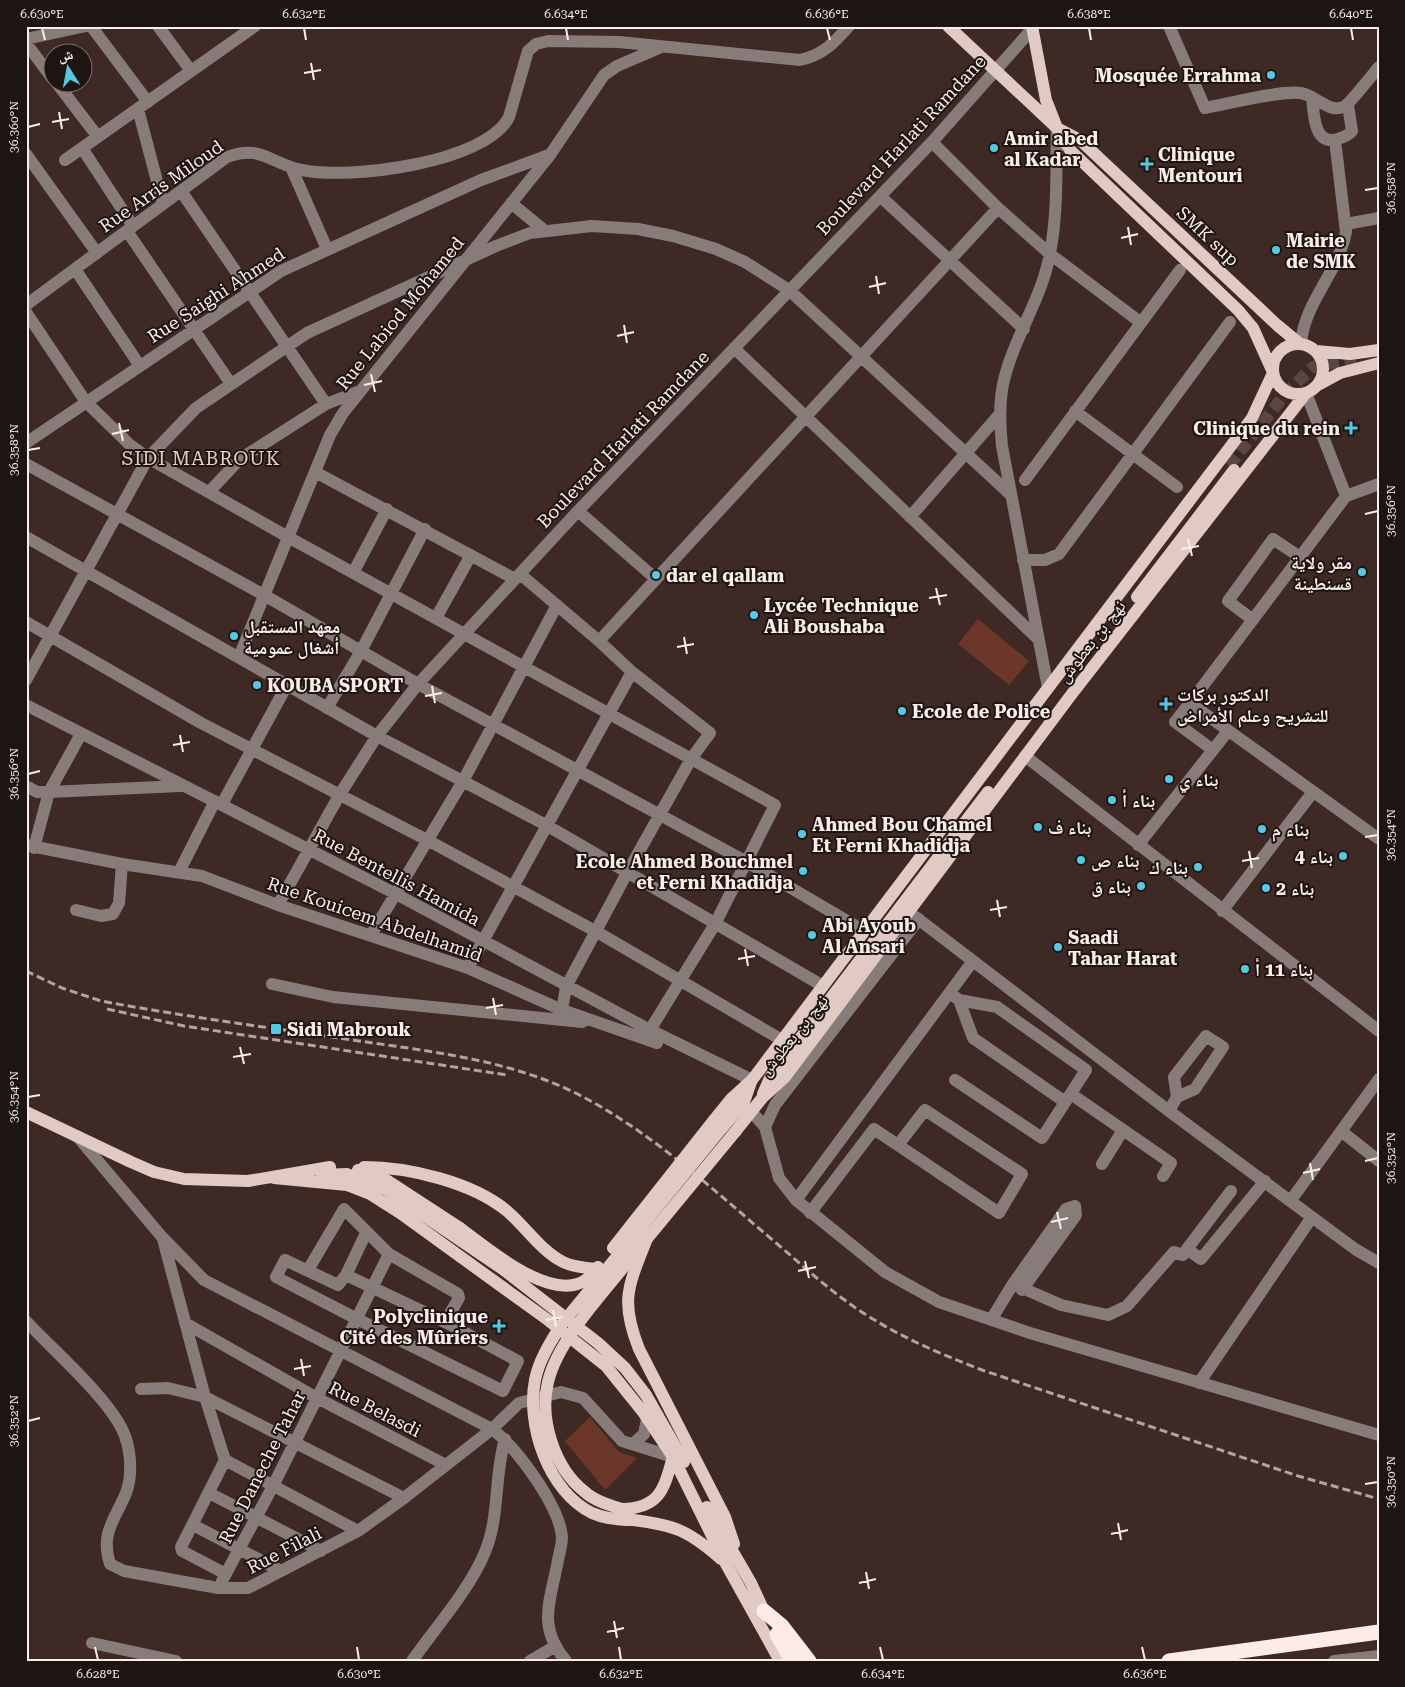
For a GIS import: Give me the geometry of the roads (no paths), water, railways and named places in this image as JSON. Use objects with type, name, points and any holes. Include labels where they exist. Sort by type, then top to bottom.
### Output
[{"type":"highway","points":[[764,1611],[792,1661]]},
{"type":"highway","points":[[764,1611],[782,1626],[809,1661]]},
{"type":"highway","points":[[1170,1661],[1379,1632]]},
{"type":"highway","points":[[1243,1661],[1379,1640]]},
{"type":"main road","points":[[948,26],[1057,128]]},
{"type":"main road","points":[[1032,27],[1046,100],[1057,128],[1070,150],[1246,318],[1260,342],[1279,386],[1284,391],[1291,394],[1306,393],[1340,373],[1379,363]]},
{"type":"main road","name":"SMK sup","points":[[1057,128],[1080,140],[1270,318],[1301,344]]},
{"type":"main road","points":[[1272,372],[1275,358],[1283,349],[1301,344],[1316,351],[1341,354],[1379,350]]},
{"type":"main road","points":[[1316,351],[1320,357],[1323,371],[1318,385]]},
{"type":"main road","name":"نهج بن بعطوش","points":[[784,1037],[1252,418],[1272,372]]},
{"type":"main road","name":"نهج بن بعطوش","points":[[763,1097],[785,1077],[914,916],[1025,756],[1306,393]]},
{"type":"main road","name":"نهج بن بعطوش","points":[[763,1097],[770,1078],[1232,468],[834,979],[784,1037]]},
{"type":"main road","points":[[274,1178],[331,1166],[376,1174],[388,1180],[498,1255],[548,1283],[578,1284],[588,1279],[718,1124],[744,1102],[752,1080],[784,1037]]},
{"type":"main road","points":[[673,1457],[662,1490],[650,1502],[639,1509],[622,1509],[604,1503],[584,1492],[558,1456],[549,1435],[545,1410],[548,1382],[556,1361],[595,1303],[763,1097]]},
{"type":"main road","points":[[26,1112],[154,1172],[177,1177],[212,1181],[248,1181],[347,1174],[385,1189],[504,1270],[598,1342],[625,1368],[646,1395],[669,1432],[710,1515],[745,1571]]},
{"type":"main road","points":[[718,1124],[561,1325],[545,1352],[535,1379],[532,1403],[535,1428],[548,1465],[565,1490],[592,1512],[613,1519],[660,1523],[676,1527],[693,1536],[725,1562]]},
{"type":"main road","points":[[349,1168],[386,1167],[445,1180],[484,1195],[507,1211],[540,1245],[563,1262],[596,1269]]},
{"type":"main road","points":[[274,1178],[347,1185],[370,1194],[400,1213],[548,1320],[606,1366],[647,1419],[673,1457],[725,1562],[780,1661]]},
{"type":"main road","points":[[647,1239],[631,1281],[627,1301],[628,1323],[638,1349],[725,1517],[739,1560],[764,1611]]},
{"type":"street","points":[[42,64],[26,41],[86,26]]},
{"type":"street","points":[[91,26],[143,106],[163,204]]},
{"type":"street","points":[[158,26],[191,71]]},
{"type":"street","points":[[65,160],[255,26]]},
{"type":"street","name":"Rue Arris Miloud","points":[[28,299],[75,269],[227,157],[243,151],[256,153],[291,167],[320,172],[365,172],[399,168],[432,160],[480,142],[504,127],[517,95],[528,51],[536,44],[548,41],[610,42],[800,60],[815,56],[830,48],[849,26]]},
{"type":"street","points":[[1169,26],[1205,108],[1291,93],[1306,94],[1332,108],[1339,109],[1348,105],[1358,89],[1379,67]]},
{"type":"street","name":"Boulevard Harlati Ramdane","points":[[278,905],[340,794],[377,736],[418,684],[578,511],[932,142],[1032,27]]},
{"type":"street","name":"Rue Labiod Mohamed","points":[[239,657],[330,435],[343,413],[550,155],[604,75],[617,66],[662,46]]},
{"type":"street","points":[[64,92],[98,137]]},
{"type":"street","points":[[1312,97],[1317,131],[1326,139],[1335,140],[1348,136],[1352,131],[1348,105]]},
{"type":"street","points":[[1048,688],[1010,494],[999,415],[1002,388],[1050,254],[1055,208],[1057,128]]},
{"type":"street","points":[[1301,344],[1304,321],[1343,245],[1346,224],[1335,140]]},
{"type":"street","points":[[932,142],[998,208],[1050,254],[1140,322]]},
{"type":"street","points":[[82,148],[130,228],[230,384]]},
{"type":"street","points":[[26,154],[97,253]]},
{"type":"street","name":"Rue Saighi Ahmed","points":[[28,438],[86,402],[281,271],[481,180],[550,155]]},
{"type":"street","points":[[291,167],[327,249]]},
{"type":"street","points":[[182,190],[326,404]]},
{"type":"street","points":[[880,196],[1024,329]]},
{"type":"street","points":[[511,203],[545,231]]},
{"type":"street","points":[[599,641],[998,208]]},
{"type":"street","points":[[1346,224],[1379,218]]},
{"type":"street","points":[[26,680],[148,458],[196,408],[287,345],[349,311],[496,246],[530,233],[592,226],[638,229],[674,236],[716,249],[745,262],[789,290],[860,358],[1010,494]]},
{"type":"street","points":[[75,269],[140,366]]},
{"type":"street","points":[[1025,480],[1180,270]]},
{"type":"street","points":[[26,312],[86,402],[129,444],[148,458],[775,805],[714,924],[649,1035]]},
{"type":"street","points":[[1023,560],[1040,561],[1059,554],[1230,322]]},
{"type":"street","points":[[734,348],[1037,638]]},
{"type":"street","points":[[209,492],[240,459],[326,404],[360,391]]},
{"type":"street","points":[[1306,393],[1346,496]]},
{"type":"street","points":[[1075,411],[1177,487]]},
{"type":"street","points":[[910,517],[999,415]]},
{"type":"street","points":[[26,464],[264,595],[418,684],[746,862],[864,931]]},
{"type":"street","points":[[315,472],[471,555],[518,576],[557,605],[632,672],[710,733],[691,758],[566,987],[562,1010]]},
{"type":"street","points":[[1213,750],[1175,722],[1346,496],[1379,484]]},
{"type":"street","points":[[353,573],[387,510]]},
{"type":"street","points":[[578,511],[656,579]]},
{"type":"street","points":[[327,708],[392,594],[425,529]]},
{"type":"street","points":[[26,538],[377,736],[546,825],[714,924],[824,985]]},
{"type":"street","points":[[1253,620],[1228,600],[1273,539],[1300,558]]},
{"type":"street","points":[[436,618],[471,555]]},
{"type":"street","points":[[371,935],[429,841],[557,605]]},
{"type":"street","points":[[26,622],[201,723],[513,886],[597,932],[680,981],[784,1037]]},
{"type":"street","points":[[468,968],[632,672]]},
{"type":"street","points":[[179,872],[287,685]]},
{"type":"street","points":[[1190,703],[1379,839]]},
{"type":"street","name":"Rue Bentellis Hamida","points":[[26,706],[396,894],[566,987],[649,1035]]},
{"type":"street","points":[[1138,846],[1228,731]]},
{"type":"street","points":[[30,846],[49,792],[81,734]]},
{"type":"street","points":[[1025,756],[1379,1032]]},
{"type":"street","points":[[26,786],[37,792],[49,792],[182,786]]},
{"type":"street","points":[[1222,911],[1313,792]]},
{"type":"street","name":"Rue Kouicem Abdelhamid","points":[[30,846],[122,864],[202,876],[278,905],[468,968],[562,1010],[604,1025],[649,1035],[704,1057],[752,1080]]},
{"type":"street","points":[[76,910],[101,916],[113,914],[119,903],[122,864]]},
{"type":"street","points":[[765,1127],[775,1105],[914,916],[1168,1111],[1291,1200],[1355,1250],[1379,1263]]},
{"type":"street","points":[[796,1200],[954,996],[973,961]]},
{"type":"street","points":[[272,984],[333,997],[604,1025]]},
{"type":"street","points":[[954,996],[997,1007],[1086,1070],[1042,1138],[955,1080]]},
{"type":"street","points":[[954,996],[973,1038],[1123,1130],[1171,1163],[1163,1176]]},
{"type":"street","points":[[1168,1111],[1177,1097],[1195,1088],[1223,1047],[1206,1036],[1174,1078],[1177,1097]]},
{"type":"street","points":[[1291,1200],[1379,1078]]},
{"type":"street","points":[[810,1213],[874,1129],[999,1213],[1022,1174],[925,1110],[898,1145]]},
{"type":"street","points":[[751,1111],[765,1127],[779,1178],[796,1200],[899,1282],[938,1302],[991,1320],[1198,1383],[1379,1435]]},
{"type":"street","points":[[1102,1164],[1123,1130]]},
{"type":"street","points":[[1340,1131],[1379,1161]]},
{"type":"street","points":[[75,1134],[162,1237],[204,1280],[492,1429],[505,1439],[550,1503],[559,1520],[562,1539],[548,1610],[548,1629],[554,1647],[566,1661]]},
{"type":"street","points":[[1188,1249],[1201,1259],[1265,1181]]},
{"type":"street","points":[[1018,1287],[1061,1305],[1108,1315],[1127,1306],[1174,1252],[1183,1256],[1231,1190]]},
{"type":"street","points":[[308,1270],[343,1208],[389,1254],[458,1294],[459,1298],[445,1322]]},
{"type":"street","points":[[1198,1383],[1249,1317],[1312,1217]]},
{"type":"street","points":[[346,1274],[445,1322],[518,1361],[503,1391],[357,1320],[276,1277],[285,1260],[338,1285],[346,1274],[366,1233]]},
{"type":"street","points":[[162,1237],[205,1397],[225,1460],[181,1547],[182,1551],[226,1574]]},
{"type":"street","points":[[991,1320],[1018,1287],[1050,1242]]},
{"type":"street","name":"Rue Daneche Tahar","points":[[218,1588],[258,1516],[389,1254]]},
{"type":"street","name":"Rue Filali","points":[[26,1321],[108,1408],[123,1430],[130,1473],[126,1491],[106,1534],[106,1551],[110,1564],[124,1571],[218,1588],[248,1588],[358,1531],[404,1498],[492,1429],[519,1403],[561,1392],[583,1398],[622,1441],[673,1457]]},
{"type":"street","name":"Rue Belasdi","points":[[185,1323],[317,1398],[446,1465]]},
{"type":"street","points":[[141,1389],[168,1388],[205,1397],[404,1498]]},
{"type":"street","points":[[633,1444],[644,1434],[647,1419]]},
{"type":"street","points":[[412,1661],[473,1576],[485,1552],[493,1525],[498,1473],[505,1439]]},
{"type":"street","points":[[225,1460],[358,1531]]},
{"type":"street","points":[[209,1493],[258,1516],[320,1551]]},
{"type":"street","points":[[193,1525],[281,1571]]},
{"type":"street","points":[[92,1643],[176,1661]]},
{"type":"street","points":[[530,1661],[554,1647]]},
{"type":"street","points":[[1334,1661],[1379,1656]]},
{"type":"tunnel","points":[[1229,466],[1286,393],[1313,367],[1361,358]]},
{"type":"railway","points":[[26,971],[62,988],[101,1001],[417,1049],[476,1060],[533,1075],[587,1099],[639,1131],[688,1168],[832,1291],[897,1333],[982,1370],[1298,1476],[1379,1499]]},
{"type":"railway","points":[[107,1009],[184,1026],[507,1075]]},
{"type":"place","name":"Mosquée Errahma","points":[[1271,75]]},
{"type":"place","name":"Amir abed al Kadar","points":[[994,148]]},
{"type":"place","name":"Clinique Mentouri","points":[[1147,164]]},
{"type":"place","name":"Mairie de SMK","points":[[1276,250]]},
{"type":"place","name":"Clinique du rein","points":[[1351,428]]},
{"type":"place","name":"مقر ولاية قسنطينة","points":[[1362,572]]},
{"type":"place","name":"dar el qallam","points":[[656,575]]},
{"type":"place","name":"Lycée Technique Ali Boushaba","points":[[754,615]]},
{"type":"place","name":"معهد المستقبل أشغال عمومية","points":[[234,636]]},
{"type":"place","name":"KOUBA SPORT","points":[[257,685]]},
{"type":"place","name":"الدكتور بركات للتشريح وعلم الأمراض","points":[[1166,704]]},
{"type":"place","name":"Ecole de Police","points":[[902,711]]},
{"type":"place","name":"بناء ي","points":[[1169,779]]},
{"type":"place","name":"بناء أ","points":[[1112,800]]},
{"type":"place","name":"بناء ف","points":[[1038,827]]},
{"type":"place","name":"بناء م","points":[[1262,829]]},
{"type":"place","name":"Ahmed Bou Chamel Et Ferni Khadidja","points":[[802,834]]},
{"type":"place","name":"بناء 4","points":[[1343,856]]},
{"type":"place","name":"بناء ص","points":[[1081,860]]},
{"type":"place","name":"بناء ك","points":[[1198,867]]},
{"type":"place","name":"Ecole Ahmed Bouchmel et Ferni Khadidja","points":[[803,871]]},
{"type":"place","name":"بناء ق","points":[[1141,886]]},
{"type":"place","name":"بناء 2","points":[[1266,888]]},
{"type":"place","name":"Abi Ayoub Al Ansari","points":[[812,935]]},
{"type":"place","name":"Saadi Tahar Harat","points":[[1058,947]]},
{"type":"place","name":"بناء 11 أ","points":[[1245,969]]},
{"type":"place","name":"Sidi Mabrouk","points":[[276,1029]]},
{"type":"place","name":"Polyclinique Cité des Mûriers","points":[[499,1326]]},
{"type":"district","name":"SIDI MABROUK","points":[[201,458]]}]
